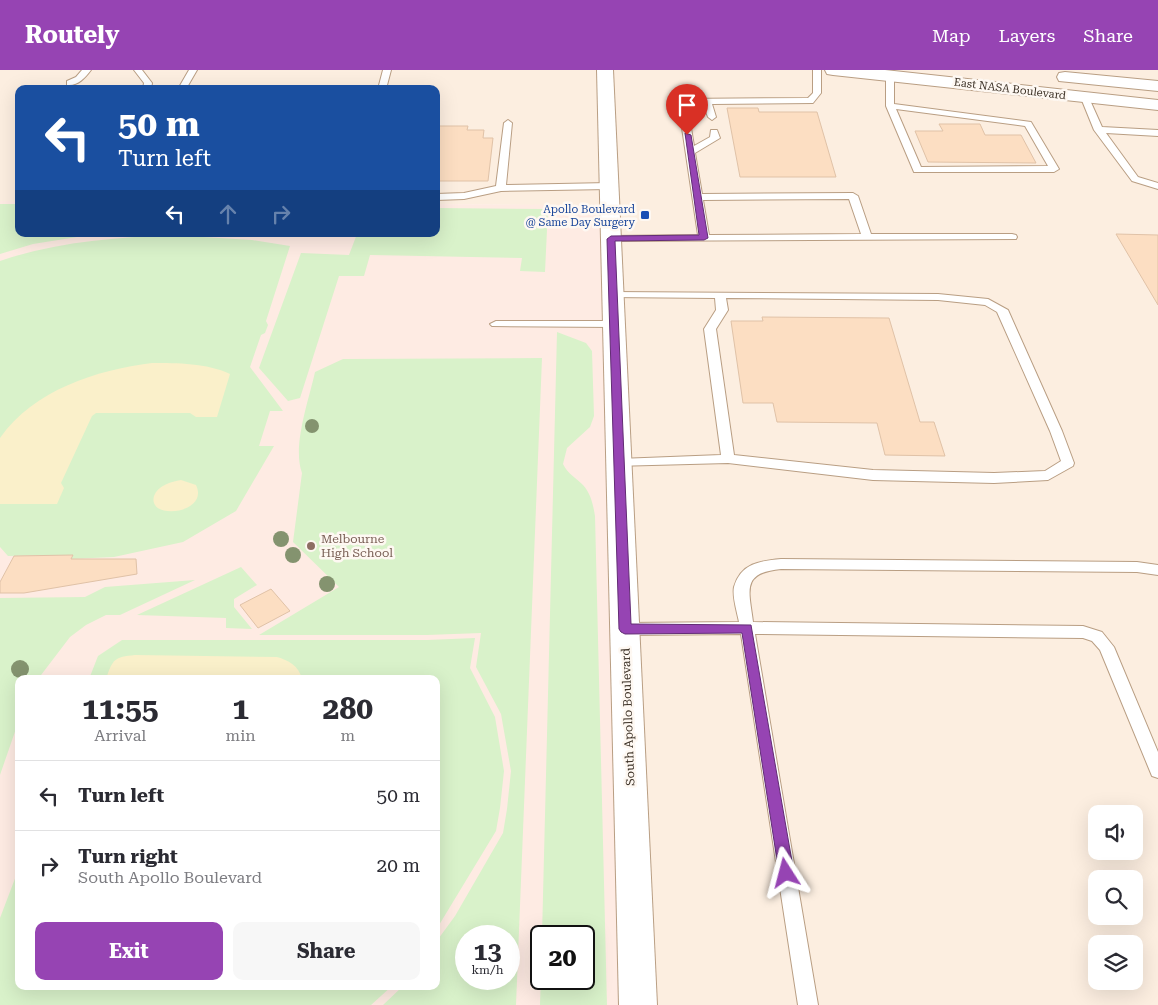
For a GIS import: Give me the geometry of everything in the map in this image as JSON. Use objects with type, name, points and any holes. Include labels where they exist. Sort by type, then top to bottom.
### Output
[{"type":"street","name":"South Apollo Boulevard","points":[[605,70],[638,1005]]},
{"type":"street","name":"East NASA Boulevard","points":[[833,70],[890,72],[1085,98],[1158,105]]},
{"type":"street","name":"East NASA Boulevard","points":[[1050,76],[1158,86]]},
{"type":"lane","points":[[70,83],[79,79],[87,70]]},
{"type":"lane","points":[[138,70],[148,85]]},
{"type":"lane","points":[[184,85],[193,70]]},
{"type":"lane","points":[[383,85],[387,70]]},
{"type":"lane","points":[[704,238],[682,101],[810,101],[818,93],[817,70]]},
{"type":"lane","points":[[890,72],[890,106],[917,170],[1054,169],[1028,124],[890,106]]},
{"type":"lane","points":[[1085,98],[1099,130],[1135,179],[1158,186]]},
{"type":"lane","points":[[707,101],[712,117]]},
{"type":"lane","points":[[501,188],[508,123]]},
{"type":"lane","points":[[1099,130],[1158,134]]},
{"type":"lane","points":[[690,152],[715,138],[714,132]]},
{"type":"lane","points":[[440,197],[464,196],[501,188],[609,186]]},
{"type":"lane","points":[[697,197],[853,196],[867,237]]},
{"type":"lane","points":[[611,239],[1012,237]]},
{"type":"lane","points":[[613,295],[938,297],[988,302],[1002,310],[1056,431],[1068,463],[1048,474],[994,478],[872,475],[728,459],[619,463]]},
{"type":"lane","points":[[720,295],[722,310],[710,330],[728,459]]},
{"type":"lane","points":[[496,324],[614,324]]},
{"type":"lane","points":[[808,1005],[740,588],[747,577],[759,566],[791,564],[1137,567],[1158,570]]},
{"type":"lane","points":[[625,629],[747,628],[1083,632],[1097,636],[1106,647],[1158,771]]},
{"type":"shaded area","points":[[0,70],[1158,70],[1158,1005],[638,1005],[616,206],[440,204],[440,85],[15,85],[15,201],[0,201]]},
{"type":"shaded area","name":"Melbourne High School","points":[[0,201],[15,201],[15,237],[440,237],[440,204],[616,205],[638,1005],[0,1005]]},
{"type":"green space","points":[[0,204],[15,204],[15,237],[77,237],[33,244],[0,254]]},
{"type":"green space","points":[[440,208],[548,209],[545,272],[520,271],[522,258],[370,255],[364,276],[339,276],[300,398],[288,401],[259,368],[301,253],[349,255],[356,237],[440,237]]},
{"type":"green space","points":[[144,237],[203,237],[252,240],[290,246],[266,321],[268,325],[265,333],[261,335],[250,367],[283,411],[270,411],[259,446],[274,446],[236,511],[183,542],[114,557],[71,559],[73,555],[8,556],[0,547],[0,261],[42,249],[105,240]]},
{"type":"green space","points":[[557,332],[586,343],[592,351],[594,416],[590,427],[567,448],[563,464],[588,492],[595,516],[607,1005],[540,1005],[540,990],[595,990],[595,925],[542,925]]},
{"type":"green space","points":[[542,358],[519,925],[455,925],[455,990],[517,990],[516,1005],[383,1005],[399,990],[440,990],[440,937],[455,916],[503,833],[511,771],[501,714],[476,667],[481,633],[427,635],[259,635],[339,587],[293,542],[302,473],[299,462],[300,437],[315,372],[343,359]]},
{"type":"green space","points":[[241,567],[257,585],[234,599],[234,607],[252,629],[226,628],[226,618],[137,615]]},
{"type":"green space","points":[[195,580],[120,615],[106,615],[86,625],[70,637],[41,675],[15,675],[15,732],[0,775],[0,598],[85,597],[105,587]]},
{"type":"green space","points":[[475,638],[470,668],[495,717],[504,771],[496,831],[440,923],[440,675],[91,675],[98,656],[122,640],[427,640]]},
{"type":"green space","points":[[15,879],[15,990],[388,990],[371,1005],[0,1005],[0,918]]},
{"type":"sand","points":[[152,363],[202,366],[230,374],[217,417],[196,417],[190,413],[96,413],[92,416],[61,483],[64,488],[57,504],[0,504],[0,438],[14,421],[48,395],[68,385],[109,371]]},
{"type":"sand","points":[[181,480],[196,485],[198,495],[194,502],[187,508],[178,511],[160,509],[154,504],[154,496],[158,489]]},
{"type":"sand","points":[[135,655],[277,657],[292,664],[301,675],[108,675],[115,660]]},
{"type":"building","points":[[727,108],[758,108],[759,112],[817,112],[836,177],[740,177]]},
{"type":"building","points":[[939,124],[980,124],[985,135],[1021,135],[1036,163],[928,162],[915,131],[943,131]]},
{"type":"building","points":[[440,126],[468,126],[467,130],[484,130],[483,138],[493,138],[488,181],[440,181]]},
{"type":"building","points":[[1116,234],[1158,235],[1158,305]]},
{"type":"building","points":[[762,317],[889,318],[920,422],[934,422],[945,456],[885,455],[877,423],[777,422],[773,403],[743,403],[731,321],[763,321]]},
{"type":"building","points":[[73,555],[71,559],[136,559],[137,574],[24,593],[0,593],[0,582],[14,556]]},
{"type":"building","points":[[271,589],[290,611],[258,628],[240,605]]},
{"type":"place","name":"Apollo Boulevard @ Same Day Surgery","points":[[645,215]]},
{"type":"place","name":"Melbourne High School","points":[[311,546]]},
{"type":"route","points":[[687,135],[704,238],[611,239],[625,629],[747,628],[786,873]]}]
